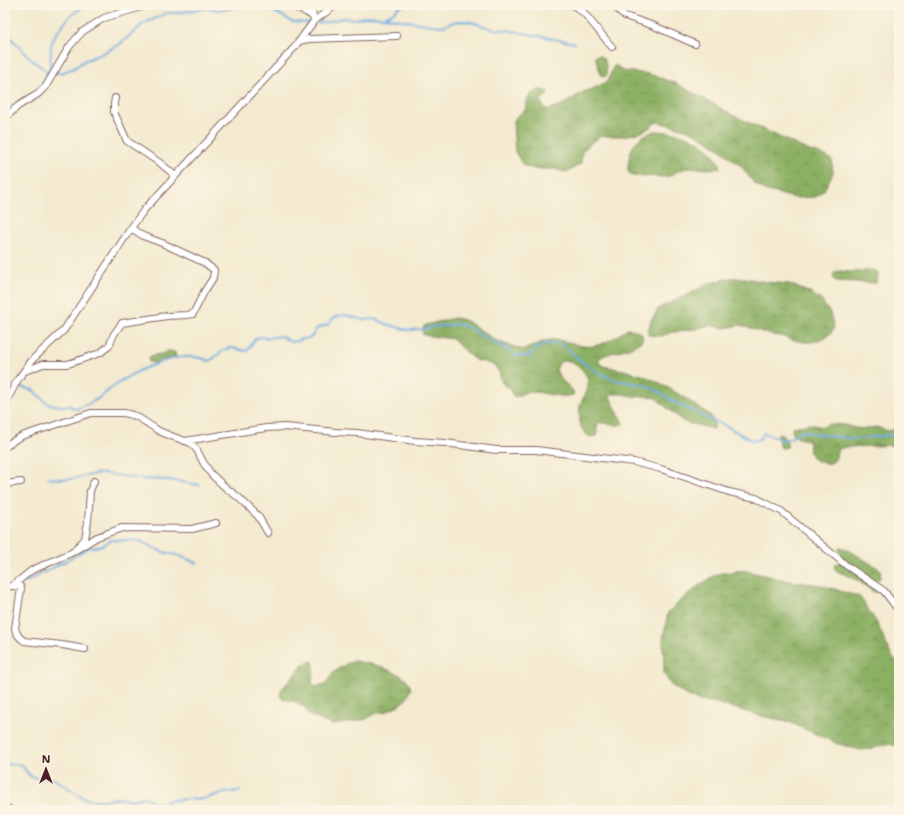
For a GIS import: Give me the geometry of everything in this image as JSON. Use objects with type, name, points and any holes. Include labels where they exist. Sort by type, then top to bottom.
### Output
[{"type":"street","points":[[5,118],[18,106],[38,94],[46,86],[69,47],[82,32],[104,18],[148,5]]},
{"type":"street","points":[[285,5],[306,11],[314,19]]},
{"type":"street","points":[[313,5],[312,11],[314,19]]},
{"type":"street","points":[[5,404],[18,379],[33,359],[64,330],[144,210],[294,48],[314,19],[333,7],[340,5]]},
{"type":"street","points":[[573,5],[584,13],[612,47]]},
{"type":"street","points":[[614,5],[625,16],[654,26],[695,44]]},
{"type":"street","points":[[299,41],[309,39],[397,36]]},
{"type":"street","points":[[115,98],[114,112],[127,141],[160,163],[172,173],[173,178]]},
{"type":"street","points":[[24,372],[42,364],[68,364],[100,353],[109,346],[114,334],[122,323],[167,316],[186,316],[193,314],[213,278],[214,270],[205,262],[143,236],[131,228]]},
{"type":"street","points":[[5,447],[22,436],[91,414],[124,413],[136,416],[171,436],[191,443],[197,450],[211,474],[258,516],[268,533]]},
{"type":"street","points":[[185,441],[266,428],[285,427],[336,432],[357,432],[415,441],[445,443],[496,450],[536,450],[634,462],[661,469],[729,492],[756,498],[781,511],[847,566],[884,592],[899,611]]},
{"type":"street","points":[[71,553],[85,539],[88,522],[90,491],[94,481]]},
{"type":"street","points":[[5,484],[21,482]]},
{"type":"street","points":[[12,586],[32,570],[71,553],[97,538],[122,528],[192,529],[216,523]]},
{"type":"street","points":[[5,587],[20,586],[21,588],[15,629],[16,635],[24,641],[85,649]]},
{"type":"street","points":[[5,807],[11,810]]},
{"type":"green space","points":[[599,55],[604,59],[606,64],[606,76],[604,77],[601,75],[595,57]]},
{"type":"green space","points":[[614,66],[617,66],[623,71],[649,74],[675,83],[735,116],[807,150],[826,156],[832,160],[833,173],[824,190],[816,197],[795,198],[764,190],[754,183],[741,166],[709,141],[689,130],[658,122],[641,132],[625,136],[601,136],[592,142],[582,152],[581,163],[566,172],[554,169],[534,169],[523,165],[515,152],[513,123],[516,117],[526,109],[529,96],[540,90],[547,91],[548,94],[540,101],[548,110],[564,104],[583,92],[608,81]]},
{"type":"green space","points":[[655,131],[675,133],[689,137],[701,143],[710,150],[720,164],[720,168],[708,169],[690,167],[678,171],[668,177],[632,176],[628,171],[628,166],[633,147],[643,136]]},
{"type":"green space","points":[[872,270],[877,272],[878,275],[876,283],[836,281],[833,278],[835,272],[839,271],[855,272]]},
{"type":"green space","points":[[729,278],[745,278],[789,284],[810,293],[821,300],[830,313],[834,327],[832,332],[823,339],[812,342],[792,340],[740,325],[725,328],[709,325],[696,329],[673,332],[661,336],[648,335],[651,320],[659,308],[692,293],[707,284]]},
{"type":"green space","points":[[454,318],[470,323],[495,340],[524,350],[552,340],[582,346],[593,346],[606,342],[628,329],[636,330],[642,334],[643,339],[639,343],[604,355],[599,358],[599,363],[603,366],[642,375],[658,382],[684,397],[711,416],[714,429],[684,422],[656,398],[612,394],[610,396],[611,399],[623,424],[617,425],[598,423],[596,436],[590,437],[583,431],[580,420],[580,406],[588,389],[588,380],[585,373],[579,367],[571,362],[563,361],[559,363],[556,369],[560,378],[572,390],[573,395],[556,396],[528,392],[513,396],[511,389],[502,383],[499,372],[495,366],[475,360],[453,339],[423,335],[422,328],[426,325]]},
{"type":"green space","points":[[167,351],[175,352],[176,357],[155,363],[149,362],[149,357],[152,355],[162,354]]},
{"type":"green space","points":[[809,424],[824,427],[827,424],[844,425],[868,429],[876,427],[888,431],[899,428],[899,445],[846,447],[838,450],[834,461],[830,463],[823,463],[814,459],[810,453],[808,440],[798,438],[793,434],[793,427]]},
{"type":"green space","points":[[780,433],[786,441],[787,447],[781,448],[778,439],[778,434]]},
{"type":"green space","points":[[841,547],[847,549],[881,570],[880,578],[875,582],[878,592],[872,591],[857,580],[835,570],[834,565],[843,559],[839,550]]},
{"type":"green space","points":[[742,570],[789,581],[821,585],[860,597],[877,623],[891,655],[899,664],[899,746],[887,744],[871,749],[861,750],[838,744],[787,721],[761,716],[713,702],[700,701],[684,694],[671,685],[664,673],[663,639],[668,612],[697,587],[717,574]]},
{"type":"green space","points":[[310,661],[313,662],[314,665],[312,684],[316,687],[326,683],[334,672],[346,664],[354,661],[382,667],[400,675],[408,681],[411,689],[404,702],[386,712],[377,713],[366,719],[333,725],[309,715],[305,708],[298,703],[280,696],[281,690],[304,664]]},
{"type":"waterway","points":[[35,92],[44,81],[50,67],[51,45],[55,35],[69,17],[85,5]]},
{"type":"waterway","points":[[314,23],[343,18],[356,19],[367,16],[383,17],[391,14],[399,7],[406,5]]},
{"type":"waterway","points":[[5,32],[33,61],[44,69],[47,74],[61,73],[74,68],[84,61],[120,44],[143,24],[167,13],[177,13],[207,8],[217,10],[248,6],[268,9],[292,22],[310,23]]},
{"type":"waterway","points":[[384,17],[444,26],[453,22],[471,22],[493,29],[513,31],[575,43]]},
{"type":"waterway","points":[[5,112],[23,100]]},
{"type":"waterway","points":[[16,386],[33,390],[48,404],[70,406],[77,409],[98,399],[120,381],[161,362],[182,357],[202,358],[209,361],[228,348],[247,351],[255,339],[260,337],[268,338],[281,336],[291,342],[310,338],[316,329],[329,324],[332,319],[344,315],[364,320],[375,319],[406,330],[427,329],[435,326],[455,324],[466,326],[517,356],[529,356],[535,349],[545,344],[560,344],[569,350],[579,360],[601,374],[615,380],[644,385],[658,391],[674,402],[708,419],[724,425],[753,441],[760,439],[764,433],[783,440],[791,438],[797,433],[803,431],[856,439],[899,435]]},
{"type":"waterway","points":[[5,384],[12,386]]},
{"type":"waterway","points":[[47,478],[72,479],[101,473],[141,479],[169,480],[199,485]]},
{"type":"waterway","points":[[19,583],[26,582],[88,548],[105,544],[111,540],[139,541],[163,552],[180,556],[197,563]]},
{"type":"waterway","points":[[5,763],[22,765],[32,777],[54,779],[84,798],[97,801],[118,798],[130,800],[145,797],[155,803],[161,804],[166,801],[203,799],[223,793],[240,791]]}]
